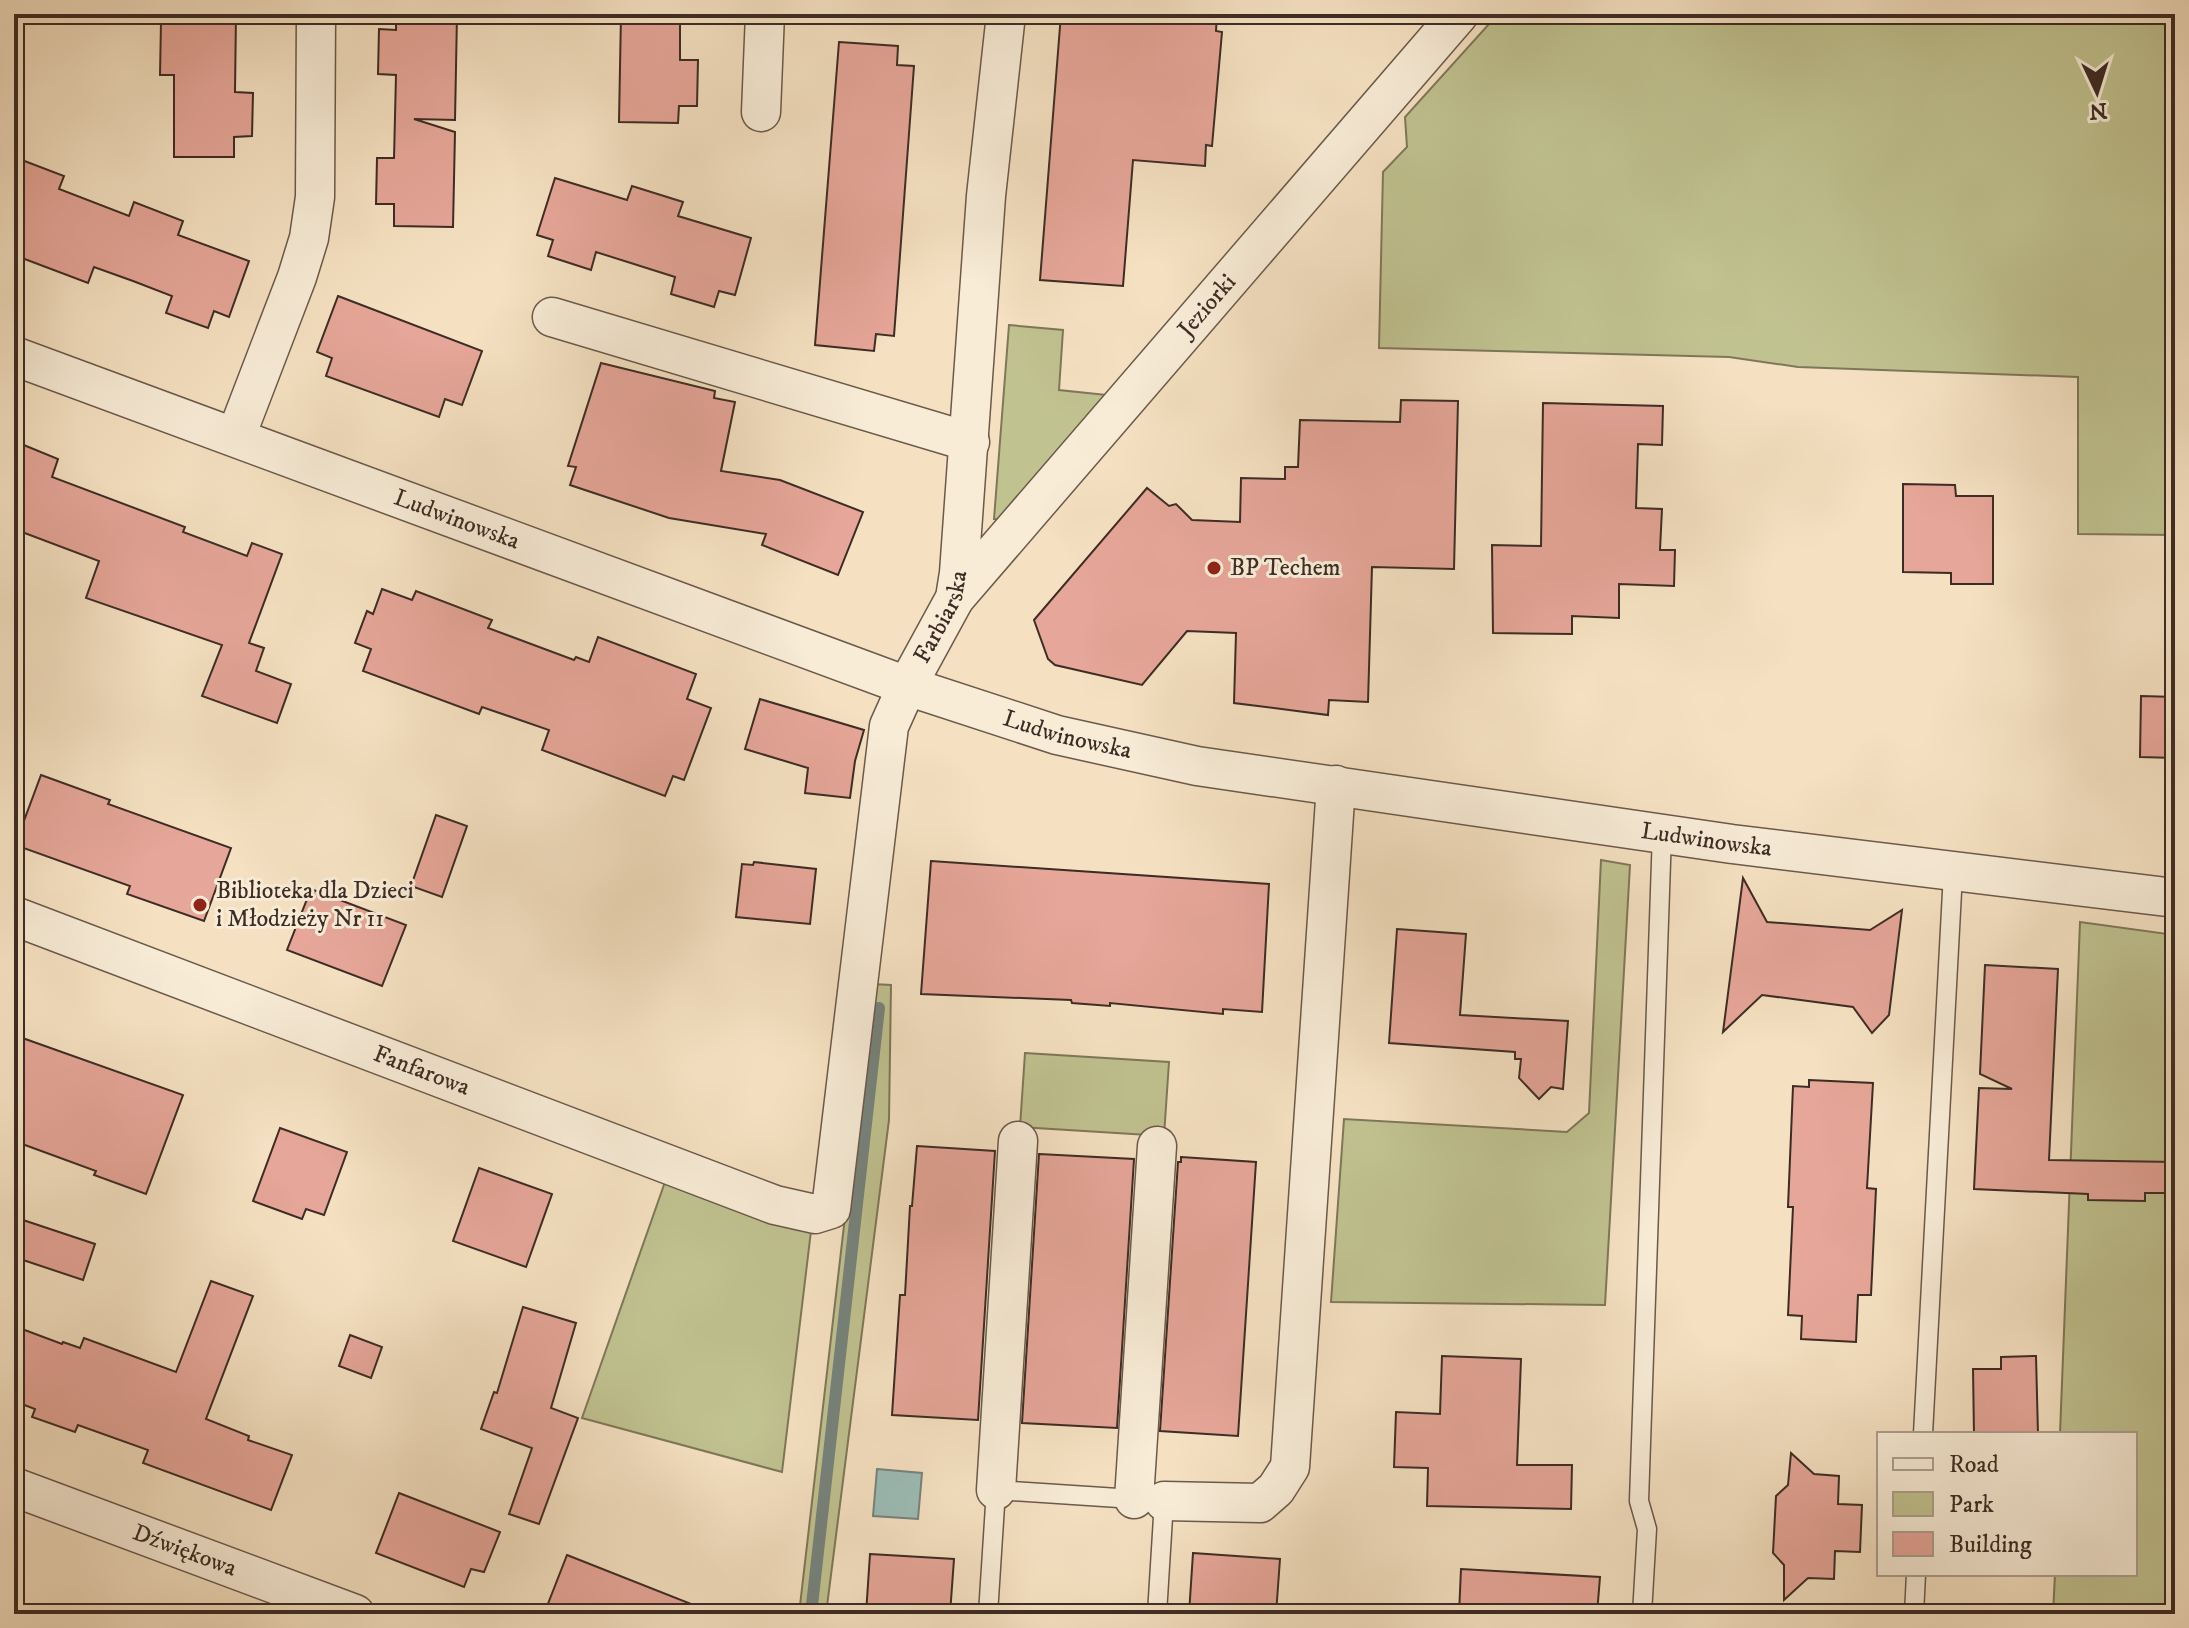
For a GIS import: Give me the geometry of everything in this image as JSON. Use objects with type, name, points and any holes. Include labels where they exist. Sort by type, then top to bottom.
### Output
[{"type":"street","points":[[236,436],[309,238],[315,197],[316,14]]},
{"type":"street","points":[[761,112],[765,14]]},
{"type":"street","name":"Farbiarska","points":[[831,1209],[889,726],[955,598],[970,442],[986,196],[1006,14]]},
{"type":"street","name":"Jeziorki","points":[[955,598],[1459,14]]},
{"type":"street","points":[[552,317],[970,442]]},
{"type":"street","name":"Ludwinowska","points":[[14,356],[907,686],[1057,735],[1197,766],[1953,873],[2175,898]]},
{"type":"street","points":[[1157,1146],[1149,1500],[1260,1503],[1276,1489],[1290,1467],[1336,785]]},
{"type":"street","name":"Fanfarowa","points":[[14,916],[775,1205],[815,1214],[831,1209]]},
{"type":"street","points":[[996,1490],[1018,1141]]},
{"type":"street","name":"Dźwiękowa","points":[[14,1487],[355,1614]]},
{"type":"lane","points":[[1642,1614],[1647,1529],[1639,1501],[1662,833]]},
{"type":"lane","points":[[1923,1432],[1953,873]]},
{"type":"lane","points":[[988,1614],[996,1490],[1149,1500],[1157,1614]]},
{"type":"lane","points":[[1914,1614],[1916,1576]]},
{"type":"green space","points":[[1498,14],[2175,14],[2175,535],[2078,534],[2078,377],[1798,367],[1729,357],[1379,348],[1383,172],[1407,147],[1405,117]]},
{"type":"green space","points":[[1009,325],[1063,330],[1059,390],[1107,395],[1003,520],[994,519]]},
{"type":"green space","points":[[1601,860],[1630,865],[1605,1305],[1331,1302],[1344,1119],[1567,1132],[1589,1113]]},
{"type":"green space","points":[[2080,922],[2175,935],[2175,1614],[2053,1614],[2055,1576],[2137,1576],[2137,1432],[2060,1432]]},
{"type":"green space","points":[[872,984],[891,985],[889,1120],[826,1614],[799,1614]]},
{"type":"green space","points":[[1025,1053],[1169,1062],[1164,1136],[1020,1127]]},
{"type":"green space","points":[[665,1182],[811,1231],[782,1472],[582,1418]]},
{"type":"water","points":[[877,1469],[922,1473],[918,1519],[873,1516]]},
{"type":"building","points":[[176,14],[236,14],[235,92],[253,93],[252,136],[234,137],[234,157],[174,157],[174,75],[160,75],[161,22],[176,23]]},
{"type":"building","points":[[396,14],[457,15],[455,120],[414,119],[455,132],[453,227],[394,226],[394,204],[376,204],[377,158],[394,158],[396,75],[378,74],[379,29],[396,30]]},
{"type":"building","points":[[621,14],[680,14],[680,60],[698,60],[697,106],[679,106],[678,123],[619,122]]},
{"type":"building","points":[[1061,14],[1217,14],[1216,31],[1222,32],[1212,146],[1206,145],[1205,166],[1133,160],[1123,286],[1040,280]]},
{"type":"building","points":[[839,42],[898,46],[897,65],[914,66],[894,336],[876,334],[874,351],[815,345]]},
{"type":"building","points":[[14,157],[64,176],[59,189],[129,216],[134,202],[183,221],[178,235],[249,261],[229,317],[214,311],[208,328],[166,313],[172,296],[133,281],[94,267],[88,283],[14,255]]},
{"type":"building","points":[[555,178],[627,200],[632,186],[683,202],[678,216],[751,238],[735,295],[719,291],[714,307],[671,294],[675,277],[596,252],[591,270],[548,256],[553,240],[537,235]]},
{"type":"building","points":[[338,296],[482,351],[462,405],[445,399],[439,417],[326,376],[332,358],[317,352]]},
{"type":"building","points":[[601,363],[715,391],[714,398],[735,402],[721,471],[780,480],[863,512],[838,575],[762,545],[766,534],[669,518],[570,485],[576,467],[568,466]]},
{"type":"building","points":[[1401,400],[1458,401],[1454,569],[1372,567],[1368,702],[1329,700],[1328,715],[1234,703],[1236,633],[1187,631],[1142,685],[1055,665],[1048,659],[1034,620],[1147,488],[1169,506],[1176,504],[1192,520],[1240,522],[1241,478],[1285,479],[1285,467],[1298,467],[1300,420],[1400,422]]},
{"type":"building","points":[[1543,403],[1663,406],[1662,445],[1638,444],[1636,508],[1662,509],[1660,550],[1675,550],[1674,586],[1619,584],[1619,618],[1572,616],[1572,634],[1493,633],[1492,545],[1541,546]]},
{"type":"building","points":[[14,441],[58,459],[52,477],[185,527],[183,532],[247,556],[252,543],[282,554],[249,643],[264,648],[256,671],[291,684],[277,723],[202,696],[222,645],[86,598],[99,561],[14,529]]},
{"type":"building","points":[[1903,484],[1955,485],[1956,496],[1993,496],[1993,584],[1951,584],[1951,573],[1903,572]]},
{"type":"building","points":[[382,589],[412,600],[416,591],[492,620],[488,628],[574,660],[576,657],[589,662],[598,637],[696,674],[687,699],[711,708],[684,780],[673,776],[665,796],[542,750],[549,730],[482,707],[479,714],[363,671],[371,649],[355,643],[367,611],[373,614]]},
{"type":"building","points":[[2141,696],[2175,697],[2175,758],[2140,757]]},
{"type":"building","points":[[760,699],[864,730],[855,761],[850,798],[805,793],[808,768],[745,749]]},
{"type":"building","points":[[41,775],[110,800],[108,804],[231,848],[204,921],[127,894],[130,886],[15,845]]},
{"type":"building","points":[[436,815],[467,826],[442,897],[411,886]]},
{"type":"building","points":[[931,861],[1269,884],[1262,1012],[1223,1009],[1223,1014],[1110,1003],[1110,1006],[1072,1003],[1071,1000],[921,994]]},
{"type":"building","points":[[754,862],[816,869],[810,924],[736,917],[742,864],[753,865]]},
{"type":"building","points":[[1743,878],[1767,922],[1870,930],[1902,910],[1889,1015],[1872,1033],[1853,1007],[1762,995],[1723,1032]]},
{"type":"building","points":[[311,889],[406,925],[382,986],[287,950]]},
{"type":"building","points":[[1397,929],[1466,934],[1460,1015],[1568,1021],[1563,1089],[1551,1087],[1539,1099],[1519,1078],[1521,1059],[1515,1059],[1515,1052],[1389,1043]]},
{"type":"building","points":[[1985,965],[2058,969],[2049,1160],[2175,1162],[2175,1193],[2145,1193],[2145,1201],[2088,1200],[2088,1194],[1974,1189],[1979,1088],[2012,1089],[1980,1074]]},
{"type":"building","points":[[14,1035],[183,1095],[146,1194],[94,1175],[96,1171],[14,1141]]},
{"type":"building","points":[[1809,1080],[1873,1083],[1867,1188],[1876,1189],[1871,1295],[1858,1295],[1856,1342],[1801,1339],[1802,1316],[1788,1315],[1793,1207],[1788,1207],[1793,1086],[1809,1087]]},
{"type":"building","points":[[280,1128],[347,1152],[324,1215],[306,1209],[302,1219],[253,1201]]},
{"type":"building","points":[[917,1146],[995,1151],[978,1420],[892,1415],[900,1295],[905,1295]]},
{"type":"building","points":[[1039,1154],[1134,1159],[1117,1428],[1022,1423]]},
{"type":"building","points":[[1181,1157],[1256,1162],[1238,1436],[1160,1431],[1178,1162],[1181,1162]]},
{"type":"building","points":[[479,1168],[552,1194],[526,1267],[453,1241]]},
{"type":"building","points":[[14,1217],[95,1244],[83,1280],[14,1257]]},
{"type":"building","points":[[211,1281],[253,1296],[206,1419],[249,1436],[248,1440],[292,1455],[271,1510],[143,1463],[148,1450],[78,1425],[75,1432],[32,1417],[35,1409],[14,1401],[14,1326],[80,1348],[84,1338],[176,1372]]},
{"type":"building","points":[[523,1307],[576,1323],[551,1408],[578,1418],[539,1524],[509,1514],[532,1448],[481,1429],[494,1392],[497,1393]]},
{"type":"building","points":[[350,1335],[382,1347],[371,1378],[339,1366]]},
{"type":"building","points":[[1442,1356],[1521,1359],[1517,1465],[1572,1465],[1571,1509],[1427,1506],[1428,1468],[1394,1467],[1396,1412],[1440,1414]]},
{"type":"building","points":[[2036,1356],[2038,1432],[1974,1432],[1973,1369],[2001,1369],[2001,1357]]},
{"type":"building","points":[[1791,1453],[1814,1474],[1839,1476],[1838,1504],[1862,1505],[1860,1552],[1835,1551],[1834,1579],[1808,1578],[1784,1600],[1784,1565],[1773,1553],[1776,1496],[1788,1485]]},
{"type":"building","points":[[399,1493],[500,1532],[484,1572],[471,1569],[464,1587],[376,1553]]},
{"type":"building","points":[[1193,1553],[1280,1559],[1276,1614],[1189,1614]]},
{"type":"building","points":[[870,1554],[954,1559],[950,1614],[866,1614]]},
{"type":"building","points":[[567,1555],[709,1611],[708,1614],[544,1614]]},
{"type":"building","points":[[1461,1569],[1600,1577],[1597,1614],[1459,1614]]},
{"type":"waterway","points":[[811,1614],[879,1008]]},
{"type":"place","name":"BP Techem","points":[[1214,568]]},
{"type":"place","name":"Biblioteka dla Dzieci i Młodzieży Nr 11","points":[[200,905]]}]
